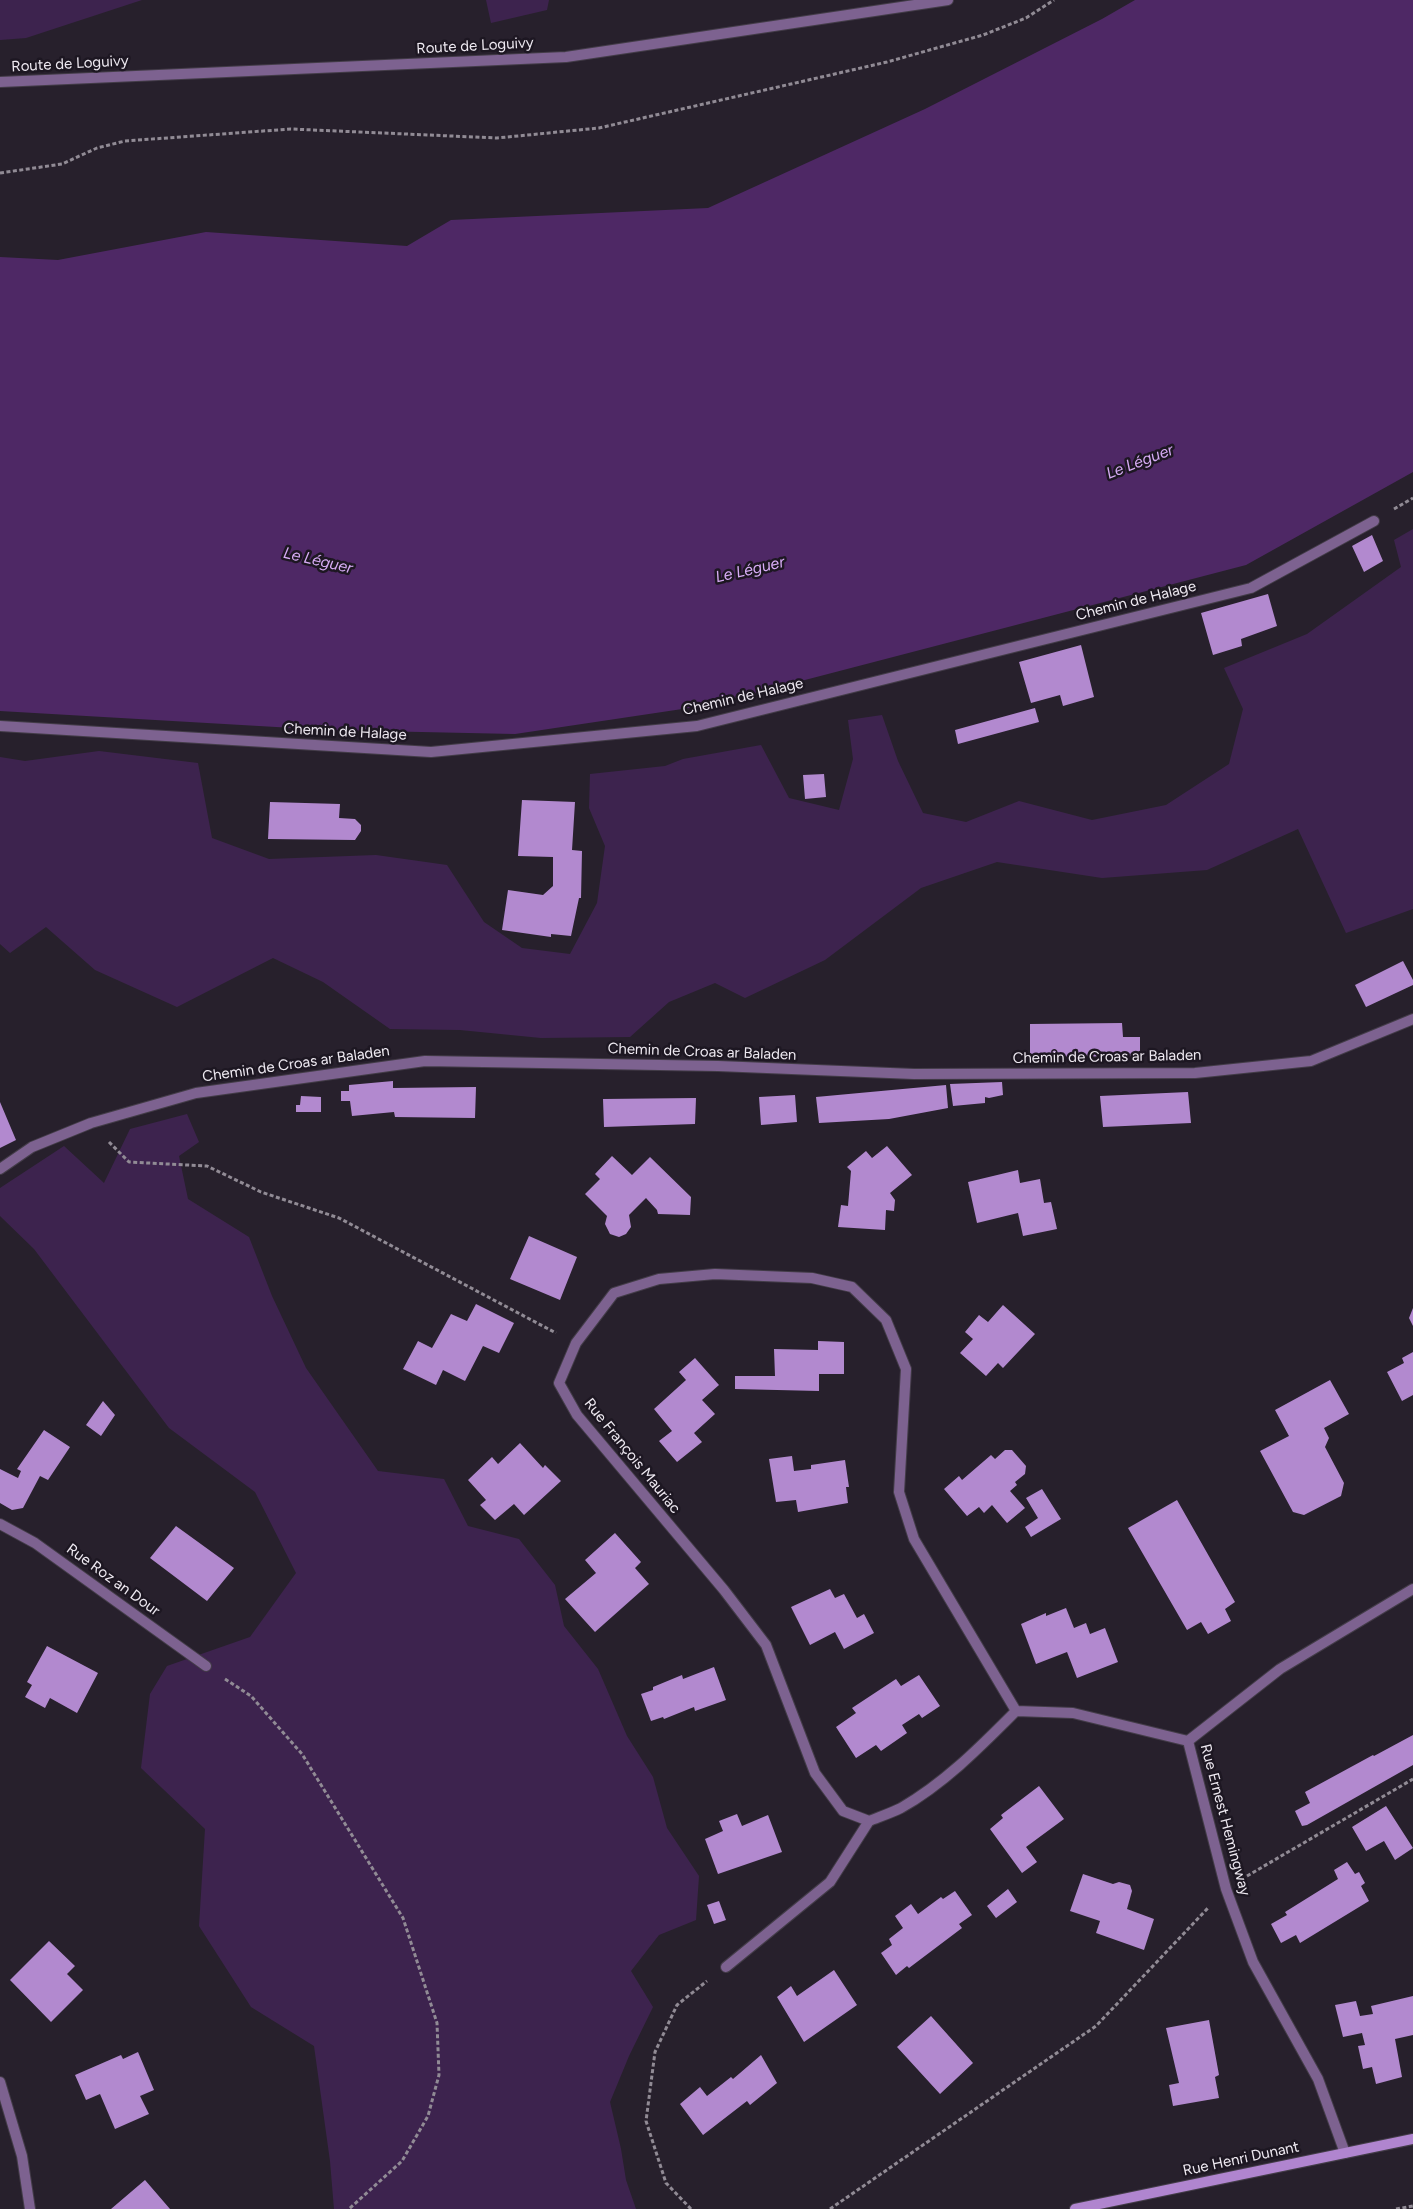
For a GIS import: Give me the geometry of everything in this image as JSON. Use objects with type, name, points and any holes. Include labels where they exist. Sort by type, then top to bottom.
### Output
[{"type":"main road","name":"Rue Henri Dunant","points":[[1075,2209],[1413,2139]]},
{"type":"street","name":"Route de Loguivy","points":[[0,82],[566,57],[948,0]]},
{"type":"street","name":"Chemin de Halage","points":[[0,726],[431,752],[697,726],[1251,588],[1374,521]]},
{"type":"street","name":"Chemin de Croas ar Baladen","points":[[0,1169],[32,1146],[91,1123],[196,1093],[425,1061],[718,1066],[914,1074],[1195,1073],[1311,1061],[1413,1018]]},
{"type":"street","name":"Rue François Mauriac","points":[[869,1821],[842,1811],[816,1773],[766,1645],[724,1590],[577,1415],[559,1383],[576,1344],[614,1294],[659,1280],[715,1274],[812,1278],[852,1287],[886,1320],[906,1369],[899,1492],[914,1539],[1016,1711]]},
{"type":"street","name":"Rue Roz an Dour","points":[[0,1524],[35,1543],[206,1666]]},
{"type":"street","name":"Rue Ernest Hemingway","points":[[1345,2153],[1318,2079],[1253,1962],[1226,1889],[1188,1741],[1280,1669],[1413,1589]]},
{"type":"street","points":[[726,1967],[830,1882],[869,1821],[900,1808],[940,1782],[983,1745],[1016,1711],[1073,1714],[1188,1741]]},
{"type":"street","points":[[0,2082],[22,2156],[30,2209]]},
{"type":"path","points":[[0,174],[62,164],[96,148],[135,141],[291,130],[497,138],[599,128],[887,62],[940,48],[983,35],[1026,18],[1054,0]]},
{"type":"path","points":[[129,1162],[207,1166],[261,1192],[339,1218],[576,1344]]},
{"type":"path","points":[[206,1666],[252,1696],[302,1754],[403,1918],[437,2024],[439,2075],[428,2116],[402,2161],[349,2209]]},
{"type":"path","points":[[830,2209],[1096,2026],[1226,1889],[1413,1779]]},
{"type":"path","points":[[691,2209],[666,2183],[646,2121],[655,2052],[677,2005],[726,1967]]},
{"type":"path","points":[[1396,2209],[1413,2206]]},
{"type":"shaded area","points":[[0,0],[142,0],[26,38],[0,40]]},
{"type":"shaded area","points":[[486,0],[549,0],[547,10],[491,23]]},
{"type":"shaded area","points":[[1413,529],[1413,909],[1346,933],[1298,829],[1207,870],[1102,878],[997,862],[921,888],[825,960],[745,998],[715,983],[669,1002],[630,1037],[541,1038],[460,1030],[390,1029],[323,982],[273,958],[177,1007],[95,970],[46,927],[10,953],[0,944],[0,757],[25,761],[99,751],[198,763],[212,838],[269,859],[376,855],[447,865],[484,922],[522,948],[570,954],[597,903],[605,846],[589,808],[590,774],[665,766],[683,759],[761,745],[789,798],[839,810],[853,759],[848,720],[882,715],[898,761],[923,813],[966,822],[1019,801],[1092,820],[1166,805],[1229,764],[1243,709],[1224,668],[1307,634],[1401,567],[1394,540]]},
{"type":"shaded area","points":[[187,1114],[199,1142],[179,1156],[188,1199],[249,1237],[272,1296],[306,1368],[378,1471],[444,1479],[468,1526],[519,1539],[555,1585],[564,1626],[598,1669],[627,1736],[653,1777],[667,1828],[699,1876],[696,1920],[659,1935],[631,1971],[653,2007],[629,2056],[610,2102],[626,2180],[636,2209],[334,2209],[330,2161],[314,2046],[251,2007],[199,1926],[205,1829],[141,1768],[150,1694],[167,1666],[250,1637],[296,1573],[255,1492],[169,1428],[34,1249],[0,1216],[0,1188],[64,1146],[104,1183],[130,1129]]},
{"type":"water","name":"Le Léguer","points":[[1135,0],[1413,0],[1413,472],[1246,565],[709,705],[515,734],[328,730],[0,711],[0,257],[58,260],[206,232],[407,246],[451,220],[708,208],[925,109],[1102,19]]},
{"type":"building","points":[[1372,535],[1383,561],[1364,572],[1352,546]]},
{"type":"building","points":[[1268,594],[1277,626],[1241,639],[1242,646],[1213,655],[1201,613]]},
{"type":"building","points":[[1081,645],[1094,697],[1063,706],[1060,695],[1031,703],[1019,662]]},
{"type":"building","points":[[1035,708],[1039,722],[958,744],[955,730]]},
{"type":"building","points":[[824,774],[826,797],[805,799],[803,775]]},
{"type":"building","points":[[522,800],[575,802],[572,850],[582,851],[581,898],[579,898],[571,936],[551,934],[551,937],[502,930],[508,890],[543,895],[553,886],[553,857],[518,856]]},
{"type":"building","points":[[270,802],[340,804],[339,818],[355,819],[361,825],[361,831],[355,840],[268,839]]},
{"type":"building","points":[[1403,961],[1413,980],[1413,985],[1366,1007],[1355,985]]},
{"type":"building","points":[[1122,1023],[1123,1037],[1140,1037],[1140,1056],[1030,1057],[1030,1024]]},
{"type":"building","points":[[393,1081],[393,1088],[476,1087],[475,1118],[395,1117],[394,1112],[352,1116],[350,1101],[341,1101],[341,1091],[349,1091],[349,1085]]},
{"type":"building","points":[[1002,1082],[1003,1095],[985,1097],[985,1103],[953,1106],[950,1084]]},
{"type":"building","points":[[946,1085],[948,1108],[889,1119],[819,1123],[816,1097]]},
{"type":"building","points":[[1188,1092],[1191,1123],[1103,1127],[1100,1096]]},
{"type":"building","points":[[795,1095],[797,1122],[761,1125],[759,1097]]},
{"type":"building","points":[[301,1096],[321,1097],[321,1112],[296,1112],[296,1105],[300,1105]]},
{"type":"building","points":[[696,1098],[695,1124],[604,1127],[603,1099]]},
{"type":"building","points":[[0,1102],[16,1140],[0,1148]]},
{"type":"building","points":[[887,1146],[912,1175],[890,1193],[895,1200],[894,1211],[886,1210],[885,1230],[838,1227],[841,1205],[848,1206],[851,1171],[847,1167],[866,1151],[872,1158]]},
{"type":"building","points":[[612,1156],[632,1175],[650,1157],[691,1197],[690,1215],[658,1214],[657,1210],[646,1198],[629,1215],[631,1227],[626,1234],[619,1237],[610,1234],[605,1224],[607,1216],[585,1194],[600,1179],[595,1174]]},
{"type":"building","points":[[1018,1170],[1020,1183],[1040,1179],[1044,1203],[1051,1202],[1057,1229],[1023,1236],[1018,1213],[977,1223],[968,1182]]},
{"type":"building","points":[[529,1236],[577,1257],[560,1300],[510,1279]]},
{"type":"building","points":[[476,1304],[514,1323],[499,1353],[483,1346],[465,1381],[443,1370],[436,1385],[403,1369],[418,1341],[432,1348],[451,1314],[467,1321]]},
{"type":"building","points":[[1003,1305],[1035,1334],[1003,1368],[998,1363],[986,1376],[960,1353],[973,1339],[965,1332],[979,1315],[988,1322]]},
{"type":"building","points":[[1413,1308],[1413,1326],[1409,1318]]},
{"type":"building","points":[[818,1341],[844,1342],[844,1374],[819,1374],[819,1391],[735,1389],[735,1376],[775,1376],[774,1349],[818,1350]]},
{"type":"building","points":[[1413,1352],[1413,1395],[1402,1401],[1387,1372],[1404,1363],[1402,1358]]},
{"type":"building","points":[[695,1358],[719,1385],[702,1400],[715,1414],[694,1433],[702,1442],[677,1462],[659,1441],[672,1431],[654,1409],[686,1380],[679,1372]]},
{"type":"building","points":[[1330,1380],[1349,1414],[1324,1428],[1329,1438],[1325,1447],[1344,1483],[1341,1496],[1304,1515],[1293,1512],[1260,1451],[1289,1436],[1275,1410]]},
{"type":"building","points":[[103,1401],[115,1415],[101,1436],[86,1425]]},
{"type":"building","points":[[44,1430],[70,1447],[48,1480],[40,1476],[23,1508],[12,1510],[0,1503],[0,1469],[18,1478],[21,1471],[17,1469]]},
{"type":"building","points":[[520,1443],[543,1468],[545,1465],[561,1481],[524,1515],[514,1504],[495,1520],[480,1505],[486,1500],[468,1480],[492,1457],[498,1464]]},
{"type":"building","points":[[1005,1450],[1012,1450],[1026,1466],[1025,1474],[1015,1482],[1017,1485],[1010,1491],[1025,1508],[1007,1523],[992,1505],[984,1513],[979,1507],[967,1516],[944,1489],[959,1476],[962,1480],[991,1455],[995,1459]]},
{"type":"building","points":[[792,1456],[794,1471],[811,1469],[811,1465],[845,1460],[849,1487],[846,1487],[848,1503],[798,1512],[796,1500],[776,1502],[769,1459]]},
{"type":"building","points":[[1042,1489],[1061,1519],[1031,1537],[1025,1527],[1038,1518],[1026,1498]]},
{"type":"building","points":[[1177,1500],[1235,1602],[1225,1609],[1231,1621],[1208,1634],[1201,1622],[1187,1630],[1128,1528]]},
{"type":"building","points":[[176,1526],[234,1568],[207,1601],[150,1558]]},
{"type":"building","points":[[615,1533],[641,1562],[635,1568],[649,1584],[595,1632],[565,1599],[596,1573],[585,1560]]},
{"type":"building","points":[[830,1589],[835,1598],[844,1594],[857,1618],[864,1614],[874,1633],[844,1649],[835,1632],[810,1645],[791,1607]]},
{"type":"building","points":[[1066,1608],[1074,1628],[1086,1623],[1090,1634],[1105,1628],[1118,1662],[1077,1678],[1067,1652],[1036,1664],[1021,1624],[1046,1613],[1046,1616]]},
{"type":"building","points":[[47,1646],[98,1673],[77,1713],[50,1698],[45,1708],[25,1697],[32,1685],[27,1682]]},
{"type":"building","points":[[714,1667],[726,1700],[695,1711],[694,1707],[664,1719],[663,1717],[651,1721],[641,1694],[682,1675],[683,1679]]},
{"type":"building","points":[[919,1675],[940,1706],[922,1718],[919,1714],[902,1725],[907,1733],[881,1751],[876,1745],[856,1758],[836,1727],[856,1713],[852,1708],[896,1679],[901,1686]]},
{"type":"building","points":[[1413,1735],[1413,1765],[1307,1825],[1302,1826],[1295,1811],[1310,1803],[1305,1792]]},
{"type":"building","points":[[1039,1786],[1064,1819],[1026,1847],[1037,1862],[1022,1873],[990,1829],[1003,1818],[1001,1815]]},
{"type":"building","points":[[1386,1806],[1413,1848],[1395,1860],[1384,1841],[1366,1851],[1352,1827]]},
{"type":"building","points":[[737,1814],[742,1826],[768,1815],[782,1852],[718,1874],[705,1839],[723,1831],[719,1821]]},
{"type":"building","points":[[1347,1862],[1355,1874],[1359,1872],[1365,1883],[1361,1886],[1369,1901],[1300,1943],[1296,1935],[1281,1943],[1271,1924],[1287,1915],[1285,1912],[1338,1879],[1334,1870]]},
{"type":"building","points":[[1083,1874],[1113,1884],[1119,1882],[1130,1885],[1132,1891],[1127,1909],[1154,1919],[1144,1950],[1096,1933],[1100,1921],[1070,1911]]},
{"type":"building","points":[[1008,1889],[1017,1902],[996,1918],[987,1906]]},
{"type":"building","points":[[955,1891],[972,1915],[959,1924],[962,1928],[909,1968],[907,1966],[896,1975],[881,1953],[892,1945],[889,1939],[903,1928],[895,1916],[911,1904],[918,1914],[941,1897],[943,1899]]},
{"type":"building","points":[[719,1901],[726,1920],[714,1924],[707,1905]]},
{"type":"building","points":[[49,1941],[75,1966],[67,1974],[83,1990],[51,2022],[10,1980]]},
{"type":"building","points":[[834,1970],[857,2005],[804,2042],[777,1997],[791,1986],[797,1996]]},
{"type":"building","points":[[1413,1996],[1413,2035],[1395,2039],[1402,2077],[1376,2084],[1372,2067],[1363,2069],[1358,2046],[1365,2045],[1362,2033],[1343,2037],[1335,2005],[1356,2001],[1360,2016],[1373,2014],[1371,2006]]},
{"type":"building","points":[[931,2016],[973,2063],[940,2094],[897,2047]]},
{"type":"building","points":[[1209,2020],[1219,2075],[1215,2077],[1219,2098],[1173,2106],[1169,2085],[1179,2083],[1166,2028]]},
{"type":"building","points":[[138,2052],[154,2090],[140,2096],[149,2114],[115,2129],[100,2094],[86,2100],[75,2075],[121,2055],[123,2059]]},
{"type":"building","points":[[761,2055],[777,2083],[750,2105],[747,2101],[703,2135],[680,2104],[700,2087],[707,2096],[731,2077],[733,2079]]},
{"type":"building","points":[[145,2180],[170,2209],[111,2209]]}]
